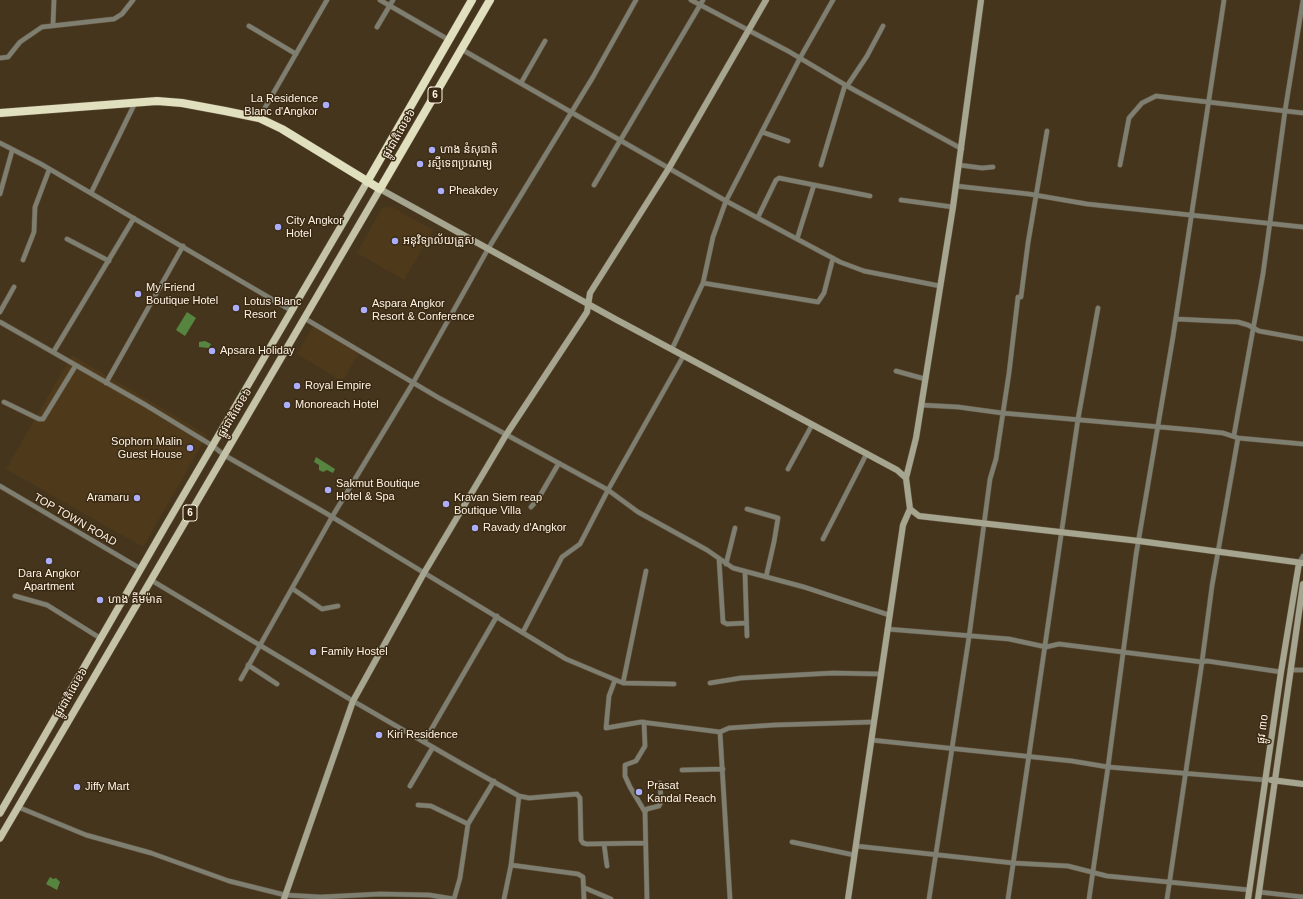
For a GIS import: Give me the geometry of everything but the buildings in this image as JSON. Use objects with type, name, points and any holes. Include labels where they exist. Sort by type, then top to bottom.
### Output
[{"type":"highway","name":"ផ្លូវជាតិលេខ៦","points":[[367,182],[472,0]]},
{"type":"highway","name":"ផ្លូវជាតិលេខ៦","points":[[380,189],[490,0]]},
{"type":"highway","points":[[0,113],[157,101],[182,103],[259,118],[282,129],[380,189]]},
{"type":"main road","name":"ផ្លូវជាតិលេខ៦","points":[[2,810],[100,638],[367,182]]},
{"type":"main road","name":"ផ្លូវជាតិលេខ៦","points":[[0,838],[380,189]]},
{"type":"main road","points":[[7,800],[18,806]]},
{"type":"main road","points":[[2,810],[14,814]]},
{"type":"street","points":[[53,24],[54,0]]},
{"type":"street","points":[[0,58],[8,57],[20,42],[42,27],[53,24],[114,20],[122,14],[133,0]]},
{"type":"street","points":[[259,118],[327,0]]},
{"type":"street","points":[[380,0],[449,40]]},
{"type":"street","points":[[377,27],[393,0]]},
{"type":"street","points":[[241,679],[293,589],[332,517],[413,383],[488,249],[571,111],[594,77],[636,0]]},
{"type":"street","points":[[691,0],[800,58],[962,149]]},
{"type":"street","points":[[594,185],[622,140],[703,0]]},
{"type":"street","points":[[284,897],[353,701],[424,572],[506,435],[587,312],[590,293],[669,168],[749,32],[766,0]]},
{"type":"street","points":[[672,349],[703,283],[713,237],[726,201],[800,58],[833,0]]},
{"type":"street","points":[[848,899],[903,525],[910,510],[906,478],[911,463],[921,406],[953,207],[981,0]]},
{"type":"street","points":[[1089,899],[1136,555],[1159,428],[1224,0]]},
{"type":"street","points":[[1167,899],[1236,436],[1242,385],[1254,330],[1271,223],[1285,110],[1302,0]]},
{"type":"street","points":[[249,26],[296,54]]},
{"type":"street","points":[[820,165],[846,85],[867,56],[883,26]]},
{"type":"street","points":[[521,82],[545,41]]},
{"type":"street","points":[[461,49],[521,82],[726,201],[833,258],[864,271],[940,286]]},
{"type":"street","points":[[1120,165],[1129,118],[1142,103],[1156,96],[1303,113]]},
{"type":"street","points":[[91,193],[136,102]]},
{"type":"street","points":[[929,899],[969,637],[990,479],[996,458],[1019,297],[1047,131]]},
{"type":"street","points":[[762,132],[788,141]]},
{"type":"street","points":[[0,143],[12,151],[41,164],[292,311]]},
{"type":"street","points":[[0,194],[12,151]]},
{"type":"street","points":[[959,165],[982,168],[993,167]]},
{"type":"street","points":[[23,260],[34,232],[35,207],[49,170]]},
{"type":"street","points":[[758,217],[778,178],[870,196]]},
{"type":"street","points":[[797,239],[814,185]]},
{"type":"street","points":[[956,186],[1087,204],[1303,227]]},
{"type":"street","points":[[380,189],[812,425],[867,453],[897,470],[906,478]]},
{"type":"street","points":[[902,200],[953,207]]},
{"type":"street","points":[[54,352],[134,218]]},
{"type":"street","points":[[67,239],[109,261]]},
{"type":"street","points":[[106,383],[183,246]]},
{"type":"street","points":[[703,283],[818,302],[824,293],[833,258]]},
{"type":"street","points":[[0,312],[14,286]]},
{"type":"street","points":[[1008,899],[1028,757],[1046,647],[1078,419],[1098,308]]},
{"type":"street","points":[[304,318],[413,383],[608,490],[638,512],[707,550],[732,568],[745,573],[804,587],[879,613],[889,615]]},
{"type":"street","points":[[1176,319],[1230,321],[1248,325],[1254,330],[1303,339]]},
{"type":"street","points":[[0,322],[54,352],[213,446],[224,455],[332,517],[566,659],[623,683],[674,684]]},
{"type":"street","points":[[523,632],[562,557],[580,544],[608,490],[684,355]]},
{"type":"street","points":[[4,402],[39,419],[43,419],[76,365]]},
{"type":"street","points":[[896,370],[925,379]]},
{"type":"street","points":[[921,406],[958,407],[1002,413],[1078,419],[1303,444]]},
{"type":"street","points":[[788,469],[812,425]]},
{"type":"street","points":[[823,539],[867,453]]},
{"type":"street","points":[[531,506],[538,499],[558,463]]},
{"type":"street","name":"TOP TOWN ROAD","points":[[0,486],[141,569]]},
{"type":"street","points":[[747,509],[777,517],[778,520],[766,577]]},
{"type":"street","points":[[910,510],[924,517],[1139,541],[1218,553],[1301,563],[1303,556]]},
{"type":"street","points":[[726,564],[735,528]]},
{"type":"street","points":[[719,559],[723,622],[727,624],[746,623]]},
{"type":"street","name":"ផ្លូវ ៣០","points":[[1248,899],[1281,672],[1301,563]]},
{"type":"street","points":[[623,683],[646,571]]},
{"type":"street","points":[[745,573],[747,636]]},
{"type":"street","points":[[150,580],[259,646],[519,796],[529,798],[577,794],[580,798],[581,840],[587,844],[645,843]]},
{"type":"street","name":"ផ្លូវ ៣០","points":[[1258,896],[1303,584]]},
{"type":"street","points":[[293,589],[322,608],[338,606]]},
{"type":"street","points":[[15,596],[47,605],[100,638]]},
{"type":"street","points":[[424,742],[496,616]]},
{"type":"street","points":[[887,629],[969,637],[1009,639],[1046,647],[1059,644],[1123,654],[1202,662],[1207,661],[1281,672]]},
{"type":"street","points":[[248,666],[277,684]]},
{"type":"street","points":[[1290,670],[1303,670]]},
{"type":"street","points":[[710,682],[741,678],[833,673],[880,674]]},
{"type":"street","points":[[615,680],[609,696],[606,728],[644,722],[720,732],[729,728],[774,725],[873,722]]},
{"type":"street","points":[[644,722],[645,746],[636,762],[625,765],[625,776],[645,812],[647,899]]},
{"type":"street","points":[[720,732],[730,899]]},
{"type":"street","points":[[871,740],[1186,775],[1274,780],[1303,784]]},
{"type":"street","points":[[410,786],[433,747]]},
{"type":"street","points":[[682,770],[723,769]]},
{"type":"street","points":[[18,806],[86,835],[151,853],[229,881],[284,897],[380,894],[429,895],[454,899],[460,878],[468,824],[494,781]]},
{"type":"street","points":[[645,812],[647,809],[658,806],[660,802],[660,783]]},
{"type":"street","points":[[504,899],[511,865],[519,796]]},
{"type":"street","points":[[418,805],[430,806],[468,824]]},
{"type":"street","points":[[792,842],[854,855]]},
{"type":"street","points":[[604,844],[607,866]]},
{"type":"street","points":[[856,846],[1013,863],[1068,866],[1107,876],[1250,890]]},
{"type":"street","points":[[511,865],[578,874],[583,877],[585,888],[584,899]]},
{"type":"street","points":[[585,888],[611,899]]},
{"type":"street","points":[[1258,896],[1303,897]]},
{"type":"shaded area","name":"អនុវិទ្យាល័យគ្រួស","points":[[392,207],[433,230],[404,280],[357,253],[382,208]]},
{"type":"shaded area","points":[[187,312],[196,318],[185,336],[176,330]]},
{"type":"shaded area","points":[[314,325],[360,352],[342,381],[297,354]]},
{"type":"shaded area","points":[[205,341],[211,344],[209,348],[199,347],[199,342]]},
{"type":"shaded area","points":[[72,355],[207,435],[143,547],[6,469]]},
{"type":"shaded area","points":[[316,457],[335,469],[333,473],[327,470],[323,472],[319,470],[319,465],[314,462]]},
{"type":"shaded area","points":[[50,877],[53,879],[56,878],[60,882],[57,890],[46,884]]},
{"type":"place","name":"La Residence Blanc d'Angkor","points":[[326,105]]},
{"type":"place","name":"ហាង នំសុជាតិ","points":[[432,150]]},
{"type":"place","name":"រស្មីទេពប្រណម្យ","points":[[420,164]]},
{"type":"place","name":"Pheakdey","points":[[441,191]]},
{"type":"place","name":"City Angkor Hotel","points":[[278,227]]},
{"type":"place","name":"អនុវិទ្យាល័យគ្រួស","points":[[395,241]]},
{"type":"place","name":"My Friend Boutique Hotel","points":[[138,294]]},
{"type":"place","name":"Lotus Blanc Resort","points":[[236,308]]},
{"type":"place","name":"Aspara Angkor Resort & Conference","points":[[364,310]]},
{"type":"place","name":"Apsara Holiday","points":[[212,351]]},
{"type":"place","name":"Royal Empire","points":[[297,386]]},
{"type":"place","name":"Monoreach Hotel","points":[[287,405]]},
{"type":"place","name":"Sophorn Malin Guest House","points":[[190,448]]},
{"type":"place","name":"Sakmut Boutique Hotel & Spa","points":[[328,490]]},
{"type":"place","name":"Aramaru","points":[[137,498]]},
{"type":"place","name":"Kravan Siem reap Boutique Villa","points":[[446,504]]},
{"type":"place","name":"Ravady d'Angkor","points":[[475,528]]},
{"type":"place","name":"Dara Angkor Apartment","points":[[49,561]]},
{"type":"place","name":"ហាង គីមម៉ាត","points":[[100,600]]},
{"type":"place","name":"Family Hostel","points":[[313,652]]},
{"type":"place","name":"Kiri Residence","points":[[379,735]]},
{"type":"place","name":"Jiffy Mart","points":[[77,787]]},
{"type":"place","name":"Prasat Kandal Reach","points":[[639,792]]}]
